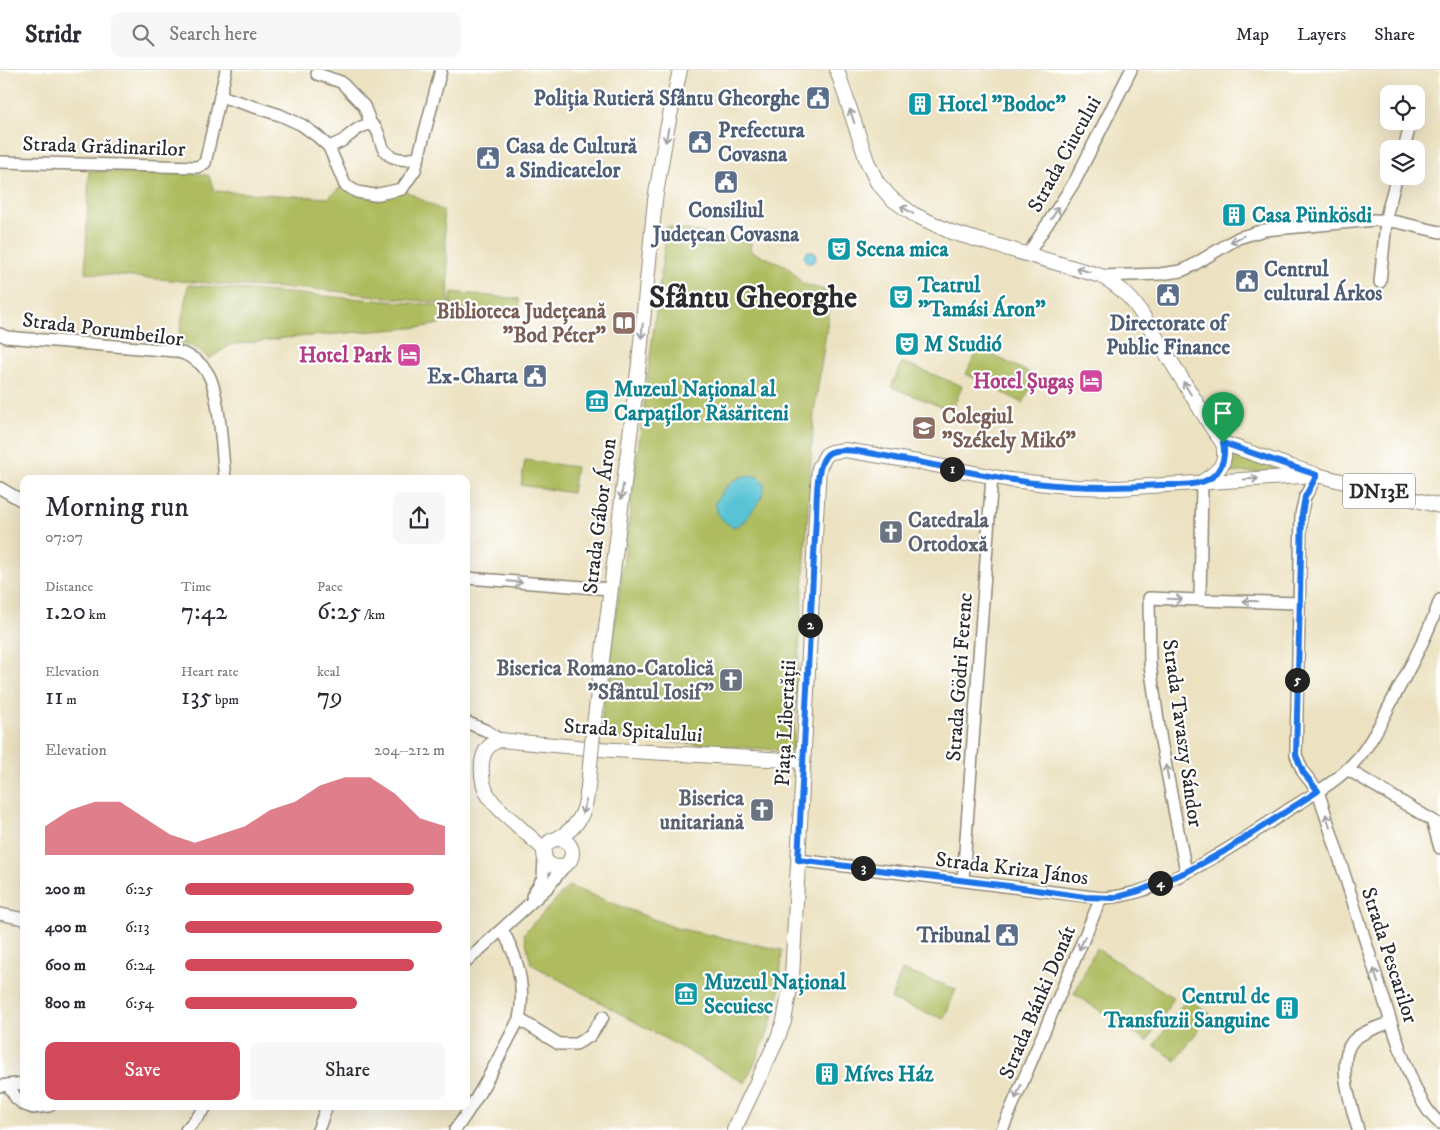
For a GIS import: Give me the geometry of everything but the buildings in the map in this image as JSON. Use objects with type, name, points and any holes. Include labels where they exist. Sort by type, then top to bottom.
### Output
[{"type":"main road","name":"Strada Gábor Áron","points":[[550,846],[574,827],[584,811],[640,354],[655,200],[680,70]]},
{"type":"main road","points":[[837,70],[864,153],[883,192],[892,200],[913,214],[951,232],[1101,276],[1119,286],[1132,300],[1223,443],[1225,452],[1222,465],[1218,471],[1202,482]]},
{"type":"main road","name":"DN13E","points":[[1223,443],[1317,475],[1440,506]]},
{"type":"main road","name":"Piața Libertății","points":[[798,860],[802,761],[820,468],[826,456],[831,452],[845,450],[924,462],[992,476]]},
{"type":"main road","name":"DN13E","points":[[992,476],[1042,484],[1105,488],[1317,475]]},
{"type":"main road","points":[[500,740],[490,745],[485,752],[482,763],[485,790],[495,807],[550,846],[567,842],[572,849],[571,858],[566,864],[557,867],[549,864],[550,846]]},
{"type":"main road","name":"Strada Spitalului","points":[[500,740],[598,749],[802,761]]},
{"type":"main road","name":"DN13E","points":[[734,1130],[777,1040],[784,1021],[794,959],[798,860]]},
{"type":"street","points":[[226,70],[220,96],[263,108],[294,122],[317,136],[329,147],[345,185],[357,192],[374,195],[402,189],[415,170],[441,70]]},
{"type":"street","name":"Strada Ciucului","points":[[1028,254],[1075,181],[1131,70]]},
{"type":"street","points":[[317,74],[341,82],[364,106],[371,124]]},
{"type":"street","name":"Strada Grădinarilor","points":[[0,162],[197,167],[205,162],[220,96]]},
{"type":"street","points":[[329,147],[347,138],[352,132],[366,124],[371,124],[377,127],[384,149],[388,154],[400,160],[419,157]]},
{"type":"street","points":[[1380,282],[1387,221],[1395,185]]},
{"type":"street","points":[[1101,276],[1160,274],[1181,271],[1238,238],[1254,232],[1359,221],[1387,221],[1440,232]]},
{"type":"street","name":"Strada Porumbeilor","points":[[0,334],[6,337],[175,351],[192,358],[206,370],[214,389],[225,475]]},
{"type":"street","points":[[1317,475],[1302,504],[1296,755],[1303,772],[1318,791]]},
{"type":"street","name":"Strada Gödri Ferenc","points":[[963,880],[992,476]]},
{"type":"street","points":[[1202,482],[1200,600],[1299,603]]},
{"type":"street","points":[[0,488],[20,500]]},
{"type":"street","points":[[470,578],[610,589]]},
{"type":"street","name":"Strada Tavaszy Sándor","points":[[1186,872],[1150,665],[1149,598],[1200,600]]},
{"type":"street","points":[[1101,898],[1127,895],[1186,872],[1223,852],[1318,791],[1347,769],[1363,752],[1376,731],[1422,644],[1440,600]]},
{"type":"street","name":"Strada Spitalului","points":[[470,724],[500,740]]},
{"type":"street","points":[[1347,769],[1436,823],[1440,848]]},
{"type":"street","name":"Strada Pescarilor","points":[[1318,791],[1391,1022],[1421,1098],[1427,1110],[1440,1123]]},
{"type":"street","points":[[524,908],[543,878],[550,846]]},
{"type":"street","name":"Strada Kriza János","points":[[798,860],[1101,898]]},
{"type":"street","points":[[470,958],[548,887],[566,864]]},
{"type":"street","name":"Strada Bánki Donát","points":[[1002,1130],[1101,898]]},
{"type":"street","points":[[0,914],[20,917]]},
{"type":"street","points":[[470,1110],[518,1019],[522,1001],[519,969],[515,955],[502,930]]},
{"type":"street","points":[[518,1019],[559,1044],[576,1044],[590,1036],[603,1017]]},
{"type":"street","points":[[1358,1130],[1346,1080],[1345,1060],[1347,1051],[1353,1041],[1391,1022]]},
{"type":"street","points":[[4,1086],[20,1083]]},
{"type":"street","points":[[4,1086],[20,1102]]},
{"type":"street","points":[[186,1130],[204,1110]]},
{"type":"street","points":[[318,1130],[326,1110]]},
{"type":"street","points":[[456,1130],[470,1110]]},
{"type":"green space","points":[[89,171],[201,174],[209,176],[214,191],[328,198],[346,182],[374,195],[402,189],[443,211],[449,304],[324,290],[242,286],[85,273]]},
{"type":"green space","points":[[667,226],[751,243],[750,251],[787,266],[803,284],[832,292],[814,413],[793,751],[599,737]]},
{"type":"green space","points":[[188,285],[450,306],[452,292],[519,299],[520,309],[423,327],[286,338],[230,345],[209,359],[198,349],[178,341]]},
{"type":"green space","points":[[978,348],[1036,376],[1023,403],[966,374]]},
{"type":"green space","points":[[902,362],[962,386],[952,411],[891,387]]},
{"type":"green space","points":[[1229,449],[1295,471],[1222,473]]},
{"type":"green space","points":[[525,460],[576,467],[572,493],[521,485]]},
{"type":"green space","points":[[569,886],[676,928],[782,950],[779,995],[767,1036],[745,1083],[531,964],[524,933]]},
{"type":"green space","points":[[1096,948],[1174,998],[1147,1041],[1074,994]]},
{"type":"green space","points":[[902,970],[956,989],[944,1019],[891,1000]]},
{"type":"green space","points":[[1187,998],[1210,1014],[1176,1061],[1154,1045]]},
{"type":"water","points":[[808,251],[812,251],[816,257],[812,263],[808,263],[804,259],[804,255]]},
{"type":"water","points":[[749,475],[762,480],[764,490],[759,502],[746,519],[733,527],[721,518],[715,503],[729,485],[743,476]]},
{"type":"place","name":"Poliția Rutieră Sfântu Gheorghe","points":[[818,98]]},
{"type":"place","name":"Hotel \"Bodoc\"","points":[[920,104]]},
{"type":"place","name":"Prefectura Covasna","points":[[700,142]]},
{"type":"place","name":"Casa de Cultură a Sindicatelor","points":[[488,158]]},
{"type":"place","name":"Consiliul Județean Covasna","points":[[726,182]]},
{"type":"place","name":"Casa Pünkösdi","points":[[1234,215]]},
{"type":"place","name":"Scena mica","points":[[839,249]]},
{"type":"place","name":"Centrul cultural Árkos","points":[[1247,281]]},
{"type":"place","name":"Directorate of Public Finance","points":[[1168,295]]},
{"type":"place","name":"Teatrul \"Tamási Áron\"","points":[[901,297]]},
{"type":"place","name":"Biblioteca Județeană \"Bod Péter\"","points":[[624,323]]},
{"type":"place","name":"M Studió","points":[[907,344]]},
{"type":"place","name":"Hotel Park","points":[[409,355]]},
{"type":"place","name":"Ex-Charta","points":[[535,376]]},
{"type":"place","name":"Hotel Șugaș","points":[[1091,381]]},
{"type":"place","name":"Muzeul Național al Carpaților Răsăriteni","points":[[597,401]]},
{"type":"place","name":"Colegiul \"Székely Mikó\"","points":[[924,428]]},
{"type":"place","name":"Catedrala Ortodoxă","points":[[891,532]]},
{"type":"place","name":"Biserica Romano-Catolică \"Sfântul Iosif\"","points":[[731,680]]},
{"type":"place","name":"Biserica unitariană","points":[[762,810]]},
{"type":"place","name":"Tribunal","points":[[1007,935]]},
{"type":"place","name":"Muzeul Național Secuiesc","points":[[686,994]]},
{"type":"place","name":"Centrul de Transfuzii Sanguine","points":[[1287,1008]]},
{"type":"place","name":"Míves Ház","points":[[827,1074]]},
{"type":"district","name":"Sfântu Gheorghe","points":[[753,296]]},
{"type":"route","points":[[1223,443],[1317,475],[1302,504],[1296,755],[1303,772],[1318,791],[1223,852],[1186,872],[1139,891],[1113,898],[1085,897],[798,860],[816,518],[820,468],[826,456],[831,452],[845,450],[924,462],[1034,483],[1075,487],[1120,488],[1202,482],[1218,471],[1222,465],[1225,452],[1223,443]]}]
